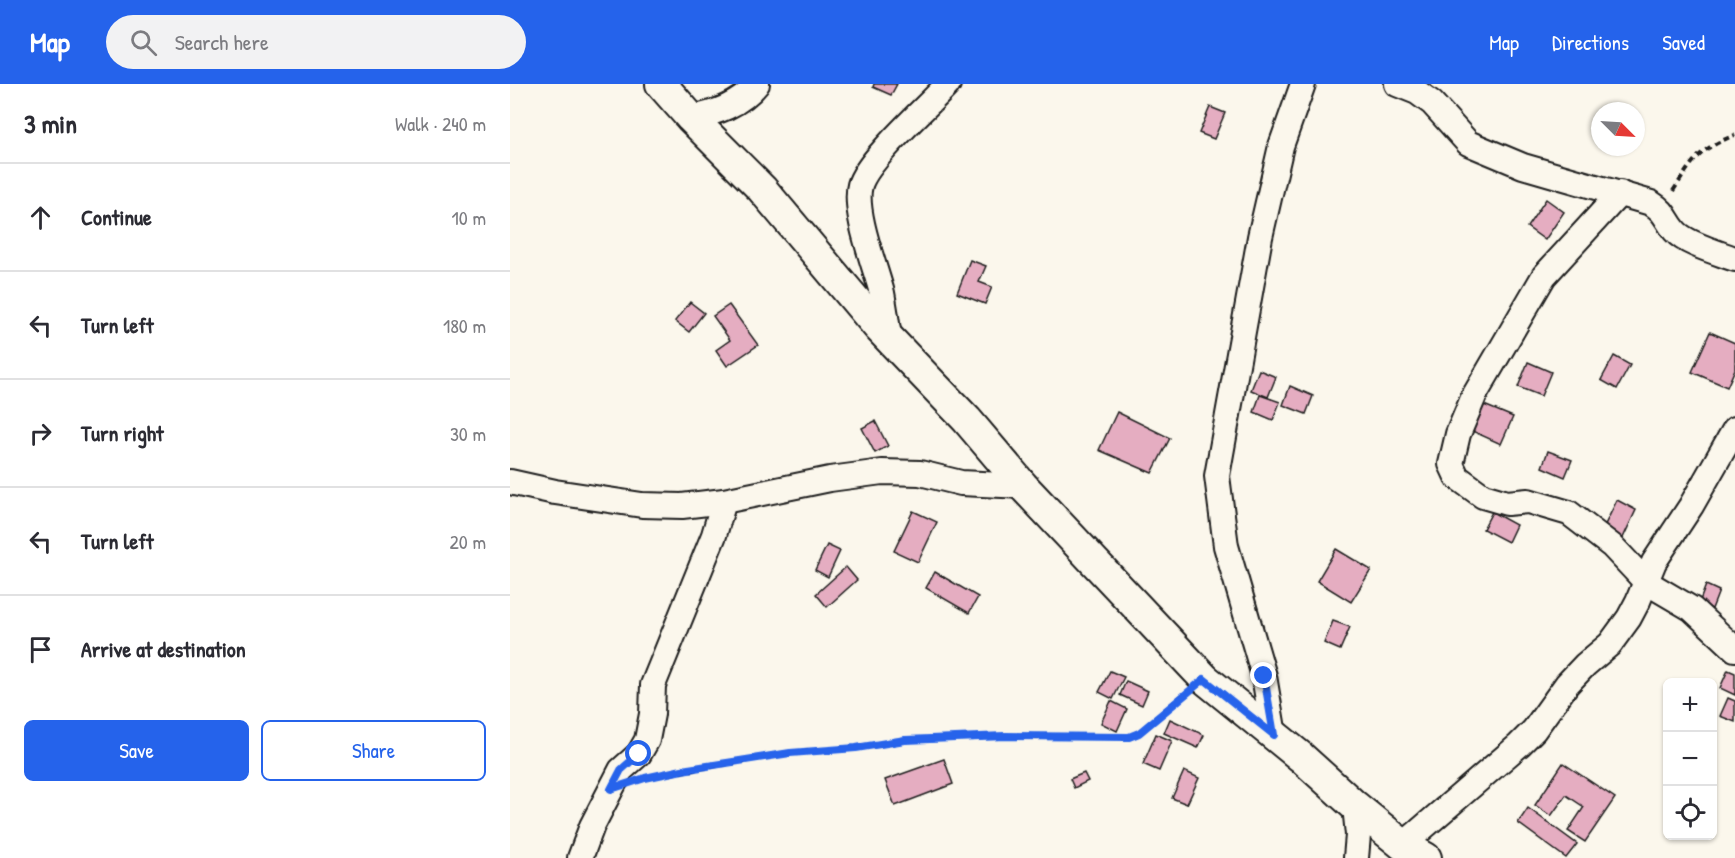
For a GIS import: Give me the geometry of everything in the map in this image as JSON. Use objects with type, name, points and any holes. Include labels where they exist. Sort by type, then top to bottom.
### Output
[{"type":"main road","points":[[661,84],[691,118],[762,189],[889,338],[967,420],[1023,486],[1204,679],[1274,735],[1355,806],[1415,852]]},
{"type":"street","points":[[691,118],[717,112],[740,100],[756,84]]},
{"type":"street","points":[[889,338],[882,296],[862,220],[860,184],[872,165],[948,84]]},
{"type":"street","points":[[1274,735],[1264,676],[1227,546],[1217,476],[1260,237],[1281,146],[1303,84],[1310,84]]},
{"type":"street","points":[[1397,84],[1417,92],[1432,103],[1468,143],[1523,166],[1651,203],[1662,210],[1676,233],[1735,259]]},
{"type":"street","points":[[1620,193],[1595,224],[1559,259],[1540,284],[1474,396],[1458,434],[1451,464],[1457,477],[1483,496],[1507,503],[1528,501],[1569,513],[1612,546],[1646,582],[1692,609],[1735,648]]},
{"type":"street","points":[[1415,852],[1533,730],[1567,684],[1610,644],[1629,618],[1654,562],[1691,506],[1735,429]]},
{"type":"street","points":[[510,482],[555,492],[642,505],[682,506],[724,501],[830,478],[882,472],[920,473],[961,483],[1023,486]]},
{"type":"street","points":[[580,858],[592,826],[621,770],[639,754],[647,740],[652,714],[653,685],[714,535],[724,501]]},
{"type":"street","points":[[1355,806],[1358,836],[1356,858]]},
{"type":"path","points":[[1662,210],[1686,168],[1698,155],[1712,145],[1735,135]]},
{"type":"path","points":[[611,789],[645,778],[682,770],[790,753],[856,748],[905,740],[1005,736],[1129,737],[1139,733],[1204,679]]},
{"type":"building","points":[[874,84],[897,84],[891,95],[873,87]]},
{"type":"building","points":[[1210,107],[1225,113],[1214,139],[1199,133]]},
{"type":"building","points":[[1546,199],[1564,212],[1545,240],[1527,227]]},
{"type":"building","points":[[970,260],[986,266],[979,282],[992,287],[985,304],[957,293]]},
{"type":"building","points":[[690,302],[704,313],[689,332],[675,321]]},
{"type":"building","points":[[729,305],[758,345],[727,366],[716,350],[730,340],[713,316]]},
{"type":"building","points":[[1710,332],[1735,343],[1735,369],[1727,387],[1692,372]]},
{"type":"building","points":[[1614,356],[1630,365],[1617,389],[1601,380]]},
{"type":"building","points":[[1528,362],[1551,372],[1541,396],[1518,387]]},
{"type":"building","points":[[1259,370],[1276,377],[1268,397],[1251,390]]},
{"type":"building","points":[[1290,386],[1313,396],[1306,414],[1283,405]]},
{"type":"building","points":[[1260,395],[1280,402],[1273,420],[1254,412]]},
{"type":"building","points":[[1484,405],[1513,417],[1501,444],[1472,431]]},
{"type":"building","points":[[1117,412],[1170,438],[1152,473],[1099,450]]},
{"type":"building","points":[[875,421],[888,446],[875,453],[862,428]]},
{"type":"building","points":[[1548,451],[1572,460],[1565,477],[1542,467]]},
{"type":"building","points":[[1617,500],[1636,510],[1622,540],[1602,531]]},
{"type":"building","points":[[913,511],[937,522],[918,562],[894,551]]},
{"type":"building","points":[[1492,512],[1516,525],[1508,542],[1483,529]]},
{"type":"building","points":[[827,545],[840,551],[828,577],[815,570]]},
{"type":"building","points":[[1336,549],[1371,570],[1351,602],[1317,581]]},
{"type":"building","points":[[846,567],[857,580],[827,607],[816,594]]},
{"type":"building","points":[[935,572],[978,597],[969,613],[926,588]]},
{"type":"building","points":[[1706,585],[1719,591],[1712,609],[1699,603]]},
{"type":"building","points":[[1333,621],[1350,627],[1340,650],[1324,643]]},
{"type":"building","points":[[1728,670],[1735,673],[1735,695],[1720,688]]},
{"type":"building","points":[[1110,671],[1124,677],[1113,699],[1099,692]]},
{"type":"building","points":[[1126,681],[1148,691],[1142,705],[1120,695]]},
{"type":"building","points":[[1728,698],[1735,701],[1735,722],[1720,716]]},
{"type":"building","points":[[1111,701],[1127,709],[1117,731],[1101,723]]},
{"type":"building","points":[[1170,719],[1204,735],[1198,748],[1164,733]]},
{"type":"building","points":[[1156,734],[1172,741],[1159,771],[1143,764]]},
{"type":"building","points":[[944,759],[953,784],[895,806],[885,780]]},
{"type":"building","points":[[1563,763],[1615,798],[1585,842],[1568,831],[1584,807],[1566,795],[1551,816],[1535,805]]},
{"type":"building","points":[[1184,771],[1199,778],[1187,804],[1172,798]]},
{"type":"building","points":[[1084,773],[1088,781],[1074,788],[1070,779]]},
{"type":"building","points":[[1528,808],[1577,844],[1566,858],[1518,823]]},
{"type":"route","points":[[639,754],[621,770],[611,789],[630,782],[682,770],[790,753],[856,748],[905,740],[1005,736],[1129,737],[1139,733],[1204,679],[1274,735],[1264,676]]}]
